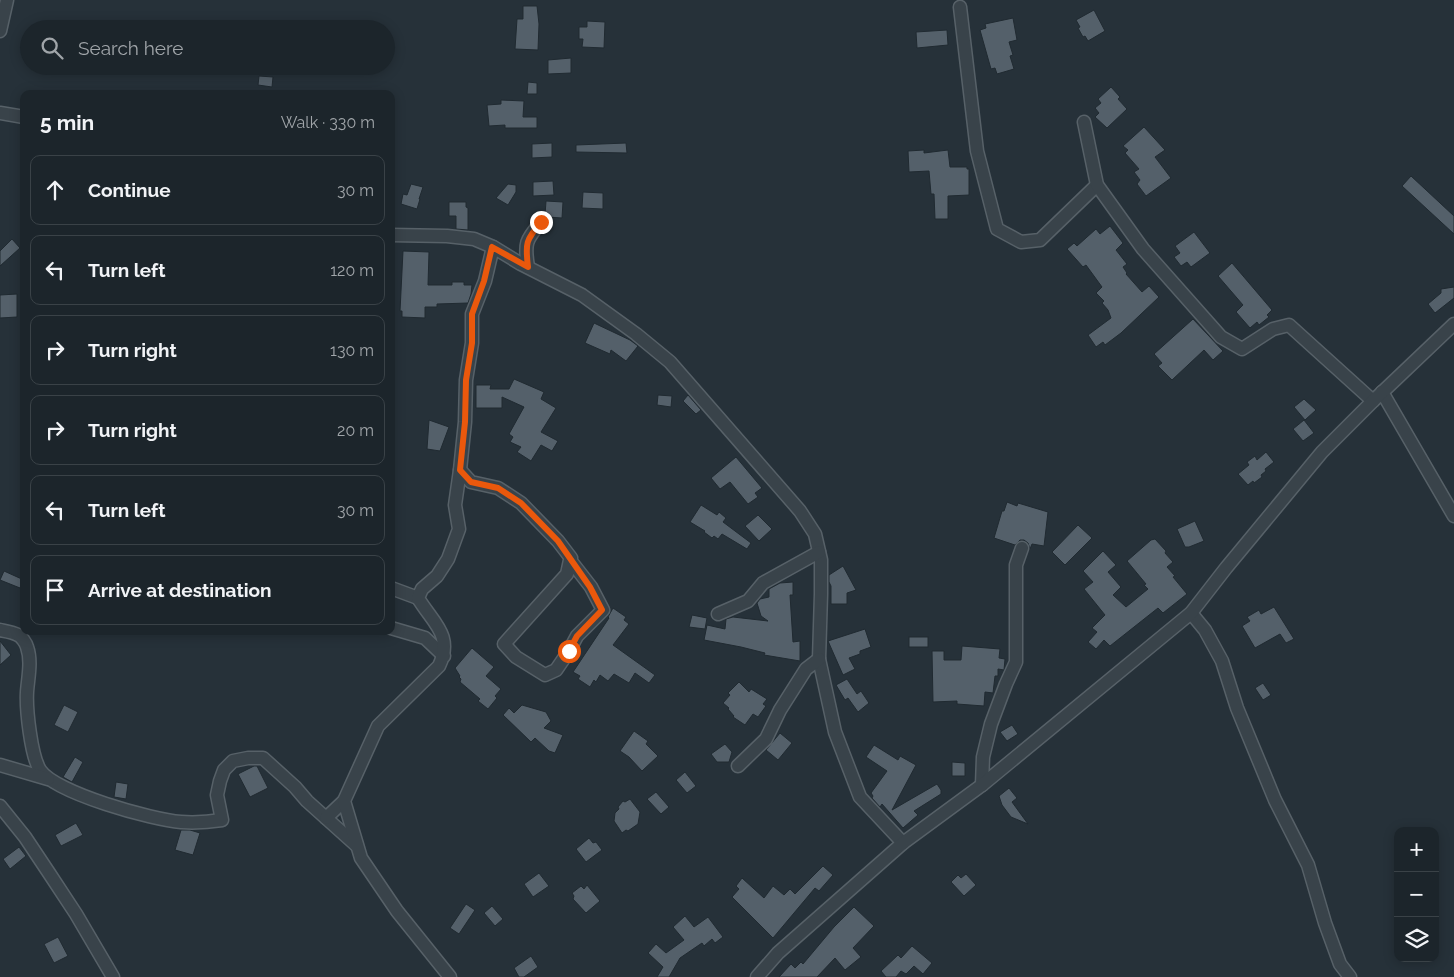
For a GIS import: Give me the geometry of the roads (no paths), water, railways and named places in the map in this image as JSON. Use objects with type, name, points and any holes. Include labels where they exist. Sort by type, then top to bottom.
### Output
[{"type":"street","points":[[0,31],[6,0]]},
{"type":"street","points":[[960,8],[977,151],[997,229],[1021,242],[1040,240],[1096,186]]},
{"type":"street","points":[[0,113],[20,116]]},
{"type":"street","points":[[1084,122],[1096,186],[1142,249],[1221,337],[1242,348],[1273,329],[1288,325],[1377,396],[1454,516]]},
{"type":"street","points":[[528,267],[526,252],[528,237],[541,222]]},
{"type":"street","points":[[395,239],[447,236],[474,240],[492,247],[582,295],[636,334],[670,362],[800,511],[815,534],[821,560],[822,594],[819,658],[835,732],[860,797],[903,843]]},
{"type":"street","points":[[418,598],[422,589],[437,576],[448,559],[458,529],[454,505],[465,422],[466,380],[472,343],[472,314],[484,281],[492,247]]},
{"type":"street","points":[[757,977],[778,953],[903,843],[982,785],[1191,614],[1226,568],[1322,452],[1377,396],[1454,324]]},
{"type":"street","points":[[460,470],[471,482],[498,488],[521,503],[558,541],[571,558],[570,560],[590,587],[602,610],[577,636],[556,670],[544,675],[516,656],[504,644],[566,574],[570,560]]},
{"type":"street","points":[[982,785],[983,757],[991,724],[1016,662],[1016,565],[1022,548]]},
{"type":"street","points":[[718,614],[748,601],[763,583],[819,552]]},
{"type":"street","points":[[326,818],[344,801],[378,726],[439,666],[444,656],[443,640],[439,627],[418,598],[395,589]]},
{"type":"street","points":[[1191,614],[1205,630],[1222,661],[1237,708],[1275,800],[1308,865],[1325,923],[1340,964],[1350,977]]},
{"type":"street","points":[[395,629],[425,638],[444,656]]},
{"type":"street","points":[[0,630],[19,635],[27,646],[29,662],[27,706],[34,752],[40,770],[48,779]]},
{"type":"street","points":[[738,766],[766,739],[780,710],[806,669],[819,658]]},
{"type":"street","points":[[0,765],[48,779],[81,795],[124,810],[180,822],[203,823],[222,820],[217,795],[224,770],[233,761],[263,758],[358,847]]},
{"type":"street","points":[[344,801],[361,858],[396,911],[450,977]]},
{"type":"street","points":[[0,806],[26,838],[76,914],[112,977]]}]
